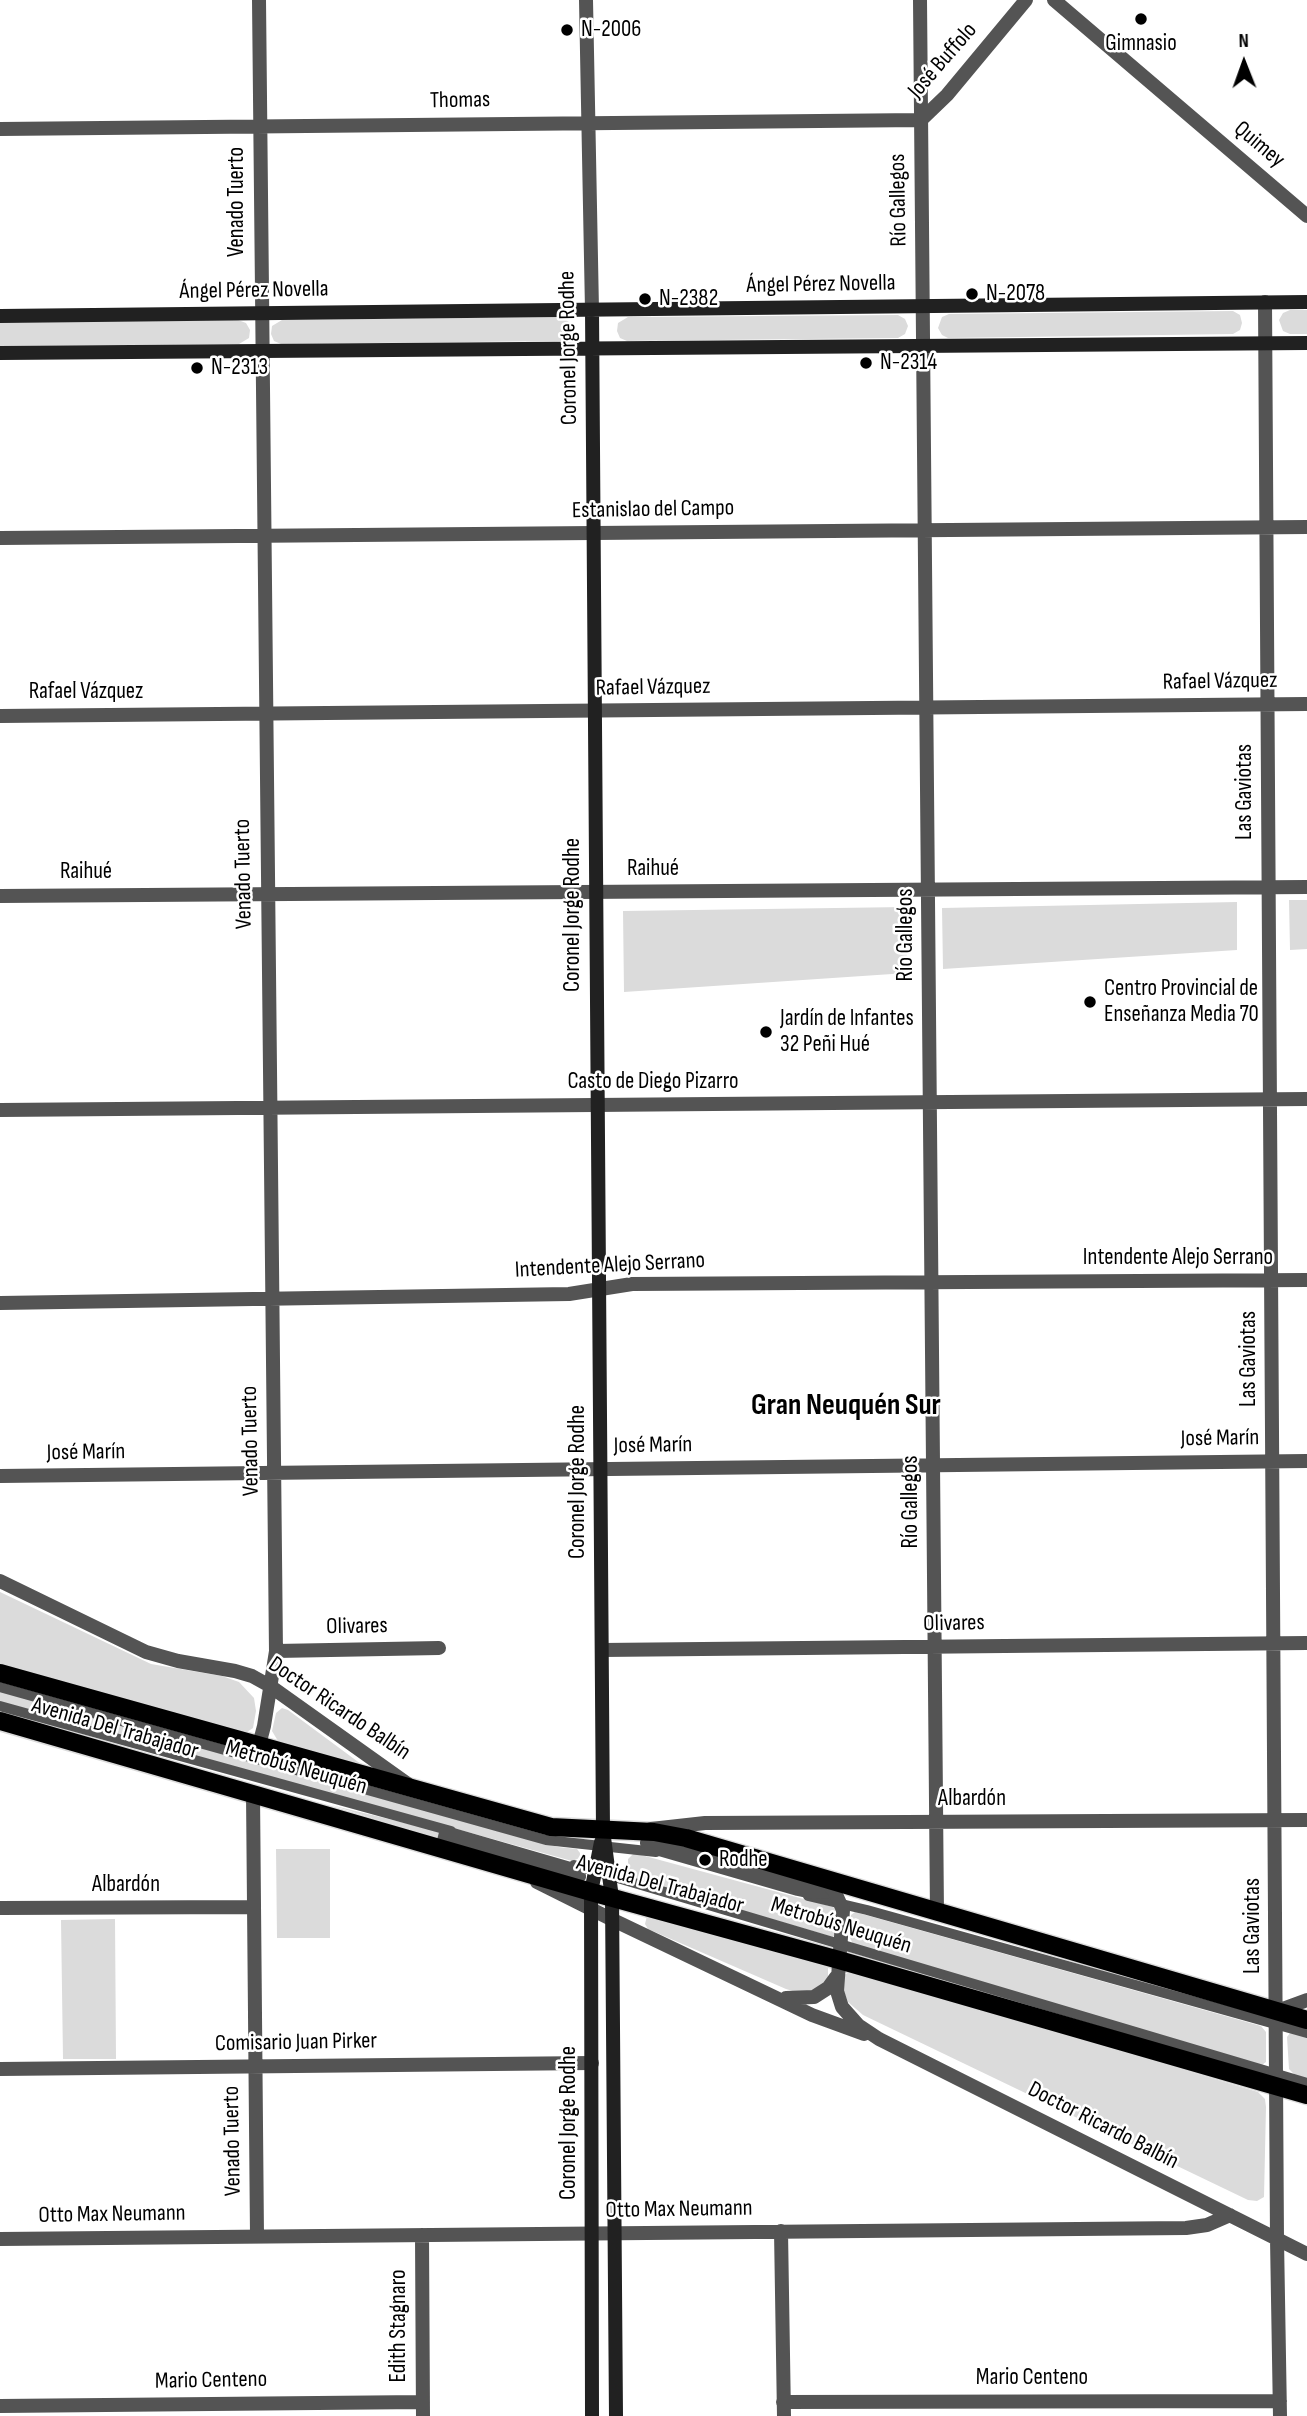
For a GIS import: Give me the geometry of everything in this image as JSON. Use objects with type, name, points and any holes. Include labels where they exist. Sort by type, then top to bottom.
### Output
[{"type":"main road","name":"Ángel Pérez Novella","points":[[0,316],[1307,302]]},
{"type":"main road","name":"Coronel Jorge Rodhe","points":[[592,310],[602,1650],[602,1874],[591,1901],[593,2416]]},
{"type":"main road","points":[[0,353],[1307,343]]},
{"type":"main road","name":"Avenida Del Trabajador","points":[[0,1673],[602,1841],[638,1831],[686,1838],[937,1912],[1277,2018],[1307,2020]]},
{"type":"main road","name":"Avenida Del Trabajador","points":[[0,1721],[514,1870],[591,1901],[612,1898],[1277,2081],[1307,2095]]},
{"type":"main road","name":"Coronel Jorge Rodhe","points":[[602,1874],[612,1898],[616,2416]]},
{"type":"street","name":"Venado Tuerto","points":[[259,0],[260,313],[276,1651],[259,1745]]},
{"type":"street","name":"Coronel Jorge Rodhe","points":[[586,0],[592,310]]},
{"type":"street","name":"Río Gallegos","points":[[920,0],[937,1912]]},
{"type":"street","name":"José Buffolo","points":[[921,120],[947,94],[1026,0]]},
{"type":"street","name":"Quimey","points":[[1054,0],[1307,216]]},
{"type":"street","name":"Thomas","points":[[0,128],[921,120]]},
{"type":"street","name":"Las Gaviotas","points":[[1265,302],[1280,2416]]},
{"type":"street","name":"Estanislao del Campo","points":[[0,538],[1307,527]]},
{"type":"street","name":"Rafael Vázquez","points":[[0,716],[1307,704]]},
{"type":"street","name":"Raihué","points":[[0,896],[1307,887]]},
{"type":"street","name":"Casto de Diego Pizarro","points":[[0,1110],[1307,1099]]},
{"type":"street","name":"Intendente Alejo Serrano","points":[[0,1303],[569,1294],[632,1284],[1307,1280]]},
{"type":"street","name":"José Marín","points":[[0,1476],[1307,1461]]},
{"type":"street","name":"Doctor Ricardo Balbín","points":[[0,1581],[146,1652],[244,1673],[270,1686],[416,1789]]},
{"type":"street","name":"Olivares","points":[[602,1650],[1307,1643]]},
{"type":"street","name":"Olivares","points":[[276,1651],[439,1648]]},
{"type":"street","name":"Venado Tuerto","points":[[253,1794],[257,2236]]},
{"type":"street","name":"Albardón","points":[[638,1831],[705,1823],[1307,1819]]},
{"type":"street","points":[[446,1833],[577,1871],[579,1876],[575,1879],[444,1841],[446,1833]]},
{"type":"street","points":[[652,1839],[829,1891],[798,1889],[649,1846],[647,1842],[652,1839]]},
{"type":"street","points":[[818,1877],[834,1890],[841,1903]]},
{"type":"street","name":"Doctor Ricardo Balbín","points":[[591,1901],[612,1920],[825,2021],[879,2039]]},
{"type":"street","name":"Doctor Ricardo Balbín","points":[[841,1903],[844,1916],[838,1961],[839,2000],[858,2025],[879,2039],[1307,2254]]},
{"type":"street","name":"Albardón","points":[[0,1908],[253,1907]]},
{"type":"street","points":[[764,1991],[795,1999],[814,1997],[828,1988],[838,1961]]},
{"type":"street","points":[[1277,2018],[1307,2000]]},
{"type":"street","name":"Comisario Juan Pirker","points":[[0,2069],[592,2063]]},
{"type":"street","name":"Otto Max Neumann","points":[[0,2239],[1186,2228],[1207,2225],[1230,2215]]},
{"type":"street","points":[[781,2231],[784,2409]]},
{"type":"street","name":"Edith Stagnaro","points":[[422,2235],[423,2409]]},
{"type":"street","name":"Mario Centeno","points":[[784,2409],[1280,2401]]},
{"type":"street","name":"Mario Centeno","points":[[0,2406],[423,2409]]},
{"type":"lane","name":"Metrobús Neuquén","points":[[0,1687],[545,1840],[602,1841],[650,1851],[1277,2018],[1307,2034]]},
{"type":"lane","name":"Metrobús Neuquén","points":[[0,1706],[602,1874],[838,1961]]},
{"type":"lane","points":[[1277,2081],[1307,2083]]},
{"type":"shaded area","points":[[1290,310],[1307,310],[1307,334],[1290,334],[1283,331],[1279,320],[1283,313]]},
{"type":"shaded area","points":[[1233,311],[1240,315],[1242,323],[1240,330],[1233,334],[948,338],[942,335],[938,328],[942,317],[949,314]]},
{"type":"shaded area","points":[[898,315],[905,319],[908,326],[905,334],[898,338],[627,341],[620,338],[617,331],[618,323],[628,317]]},
{"type":"shaded area","points":[[562,317],[569,322],[572,329],[569,337],[562,341],[281,344],[274,341],[271,334],[272,326],[282,320]]},
{"type":"shaded area","points":[[238,320],[246,323],[250,330],[249,338],[239,344],[0,346],[0,322]]},
{"type":"shaded area","points":[[1289,900],[1307,900],[1307,949],[1290,950]]},
{"type":"shaded area","points":[[1237,902],[1237,950],[943,969],[942,908]]},
{"type":"shaded area","points":[[906,907],[907,973],[624,992],[623,911]]},
{"type":"shaded area","points":[[0,1592],[151,1664],[222,1676],[239,1682],[254,1698],[256,1711],[253,1728],[240,1732],[0,1664]]},
{"type":"shaded area","points":[[0,1691],[558,1847],[577,1849],[580,1858],[572,1861],[0,1702]]},
{"type":"shaded area","points":[[282,1708],[365,1767],[278,1741],[272,1731],[276,1713]]},
{"type":"shaded area","points":[[331,1805],[446,1833],[444,1841]]},
{"type":"shaded area","points":[[276,1849],[330,1849],[330,1938],[277,1938]]},
{"type":"shaded area","points":[[634,1853],[833,1907],[836,1909],[835,1935],[833,1937],[631,1878],[628,1874],[628,1859]]},
{"type":"shaded area","points":[[855,1912],[1261,2026],[1266,2032],[1266,2062],[1262,2065],[853,1944],[849,1936],[851,1915]]},
{"type":"shaded area","points":[[647,1916],[818,1962],[828,1968],[828,1979],[812,1991],[796,1992],[786,1989],[648,1929],[645,1924]]},
{"type":"shaded area","points":[[115,1919],[116,2059],[63,2059],[61,1920]]},
{"type":"shaded area","points":[[852,1971],[1258,2092],[1265,2099],[1266,2107],[1264,2197],[1257,2201],[1248,2200],[863,2015],[848,2002],[843,1989],[844,1975]]},
{"type":"shaded area","points":[[1290,2033],[1307,2037],[1307,2079],[1296,2076],[1289,2069],[1287,2037]]},
{"type":"place","name":"Gimnasio","points":[[1141,19]]},
{"type":"place","name":"N-2006","points":[[567,30]]},
{"type":"place","name":"N-2078","points":[[972,294]]},
{"type":"place","name":"N-2382","points":[[645,299]]},
{"type":"place","name":"N-2314","points":[[866,363]]},
{"type":"place","name":"N-2313","points":[[197,368]]},
{"type":"place","name":"Centro Provincial de Enseñanza Media 70","points":[[1090,1002]]},
{"type":"place","name":"Jardín de Infantes 32 Peñi Hué","points":[[766,1032]]},
{"type":"place","name":"Rodhe","points":[[705,1860]]},
{"type":"district","name":"Gran Neuquén Sur","points":[[846,1406]]}]
